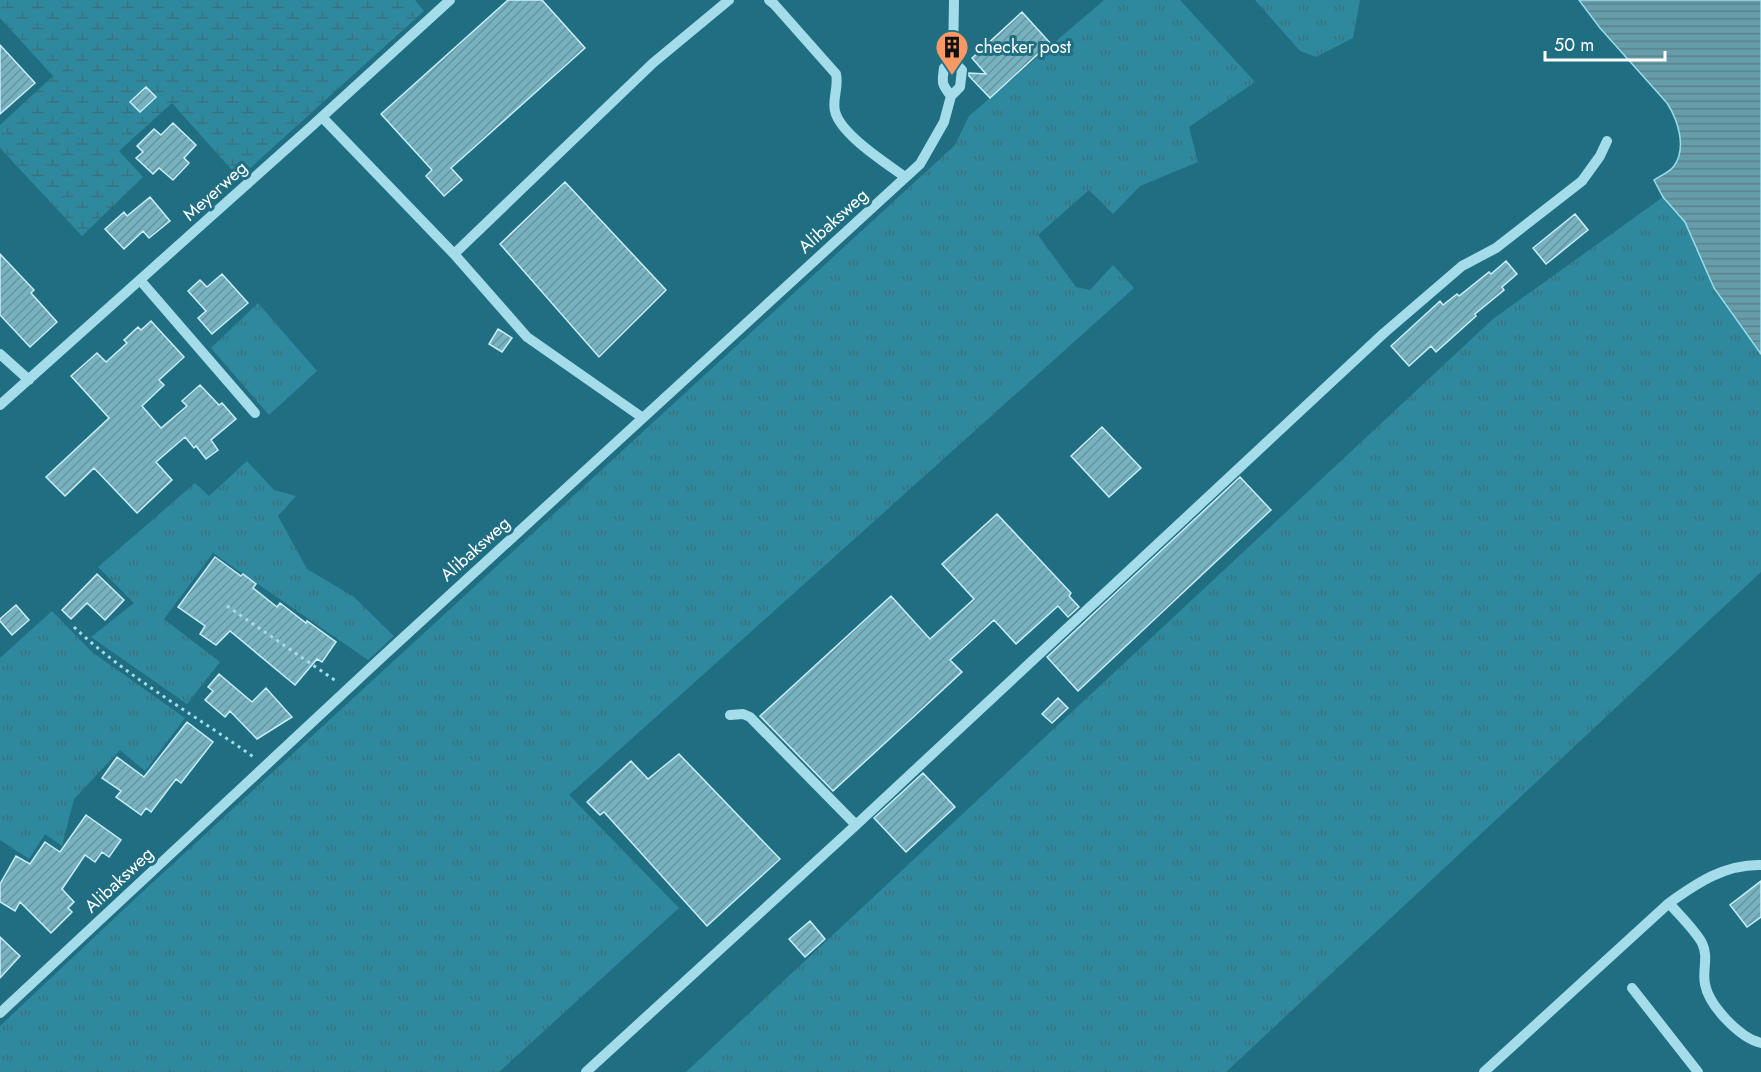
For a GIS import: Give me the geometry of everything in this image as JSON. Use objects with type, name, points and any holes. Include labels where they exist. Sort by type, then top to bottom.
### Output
[{"type":"street","name":"Meyerweg","points":[[0,405],[450,0]]},
{"type":"street","points":[[454,254],[653,63],[729,0]]},
{"type":"street","points":[[769,0],[836,74],[838,82],[834,109],[839,122],[855,139],[905,177]]},
{"type":"street","points":[[951,96],[943,85],[943,78],[944,68],[953,61],[954,0]]},
{"type":"street","name":"Alibaksweg","points":[[0,1013],[347,689],[920,164],[944,122],[951,96],[960,87],[962,70],[953,61]]},
{"type":"street","points":[[322,117],[454,254],[527,337],[643,418]]},
{"type":"street","points":[[586,1072],[856,825],[1384,333],[1462,266],[1496,248],[1582,181],[1600,156],[1607,141]]},
{"type":"street","points":[[140,280],[255,413]]},
{"type":"street","points":[[0,354],[29,380]]},
{"type":"street","points":[[730,715],[743,714],[750,717],[856,825]]},
{"type":"street","points":[[1484,1072],[1669,903],[1699,882],[1719,872],[1746,864],[1761,865]]},
{"type":"street","points":[[1669,903],[1702,942],[1706,954],[1704,983],[1710,1000],[1742,1035],[1761,1043]]},
{"type":"street","points":[[1632,988],[1698,1072]]},
{"type":"path","points":[[227,606],[347,689]]},
{"type":"path","points":[[74,627],[94,646],[265,766]]},
{"type":"green space","points":[[0,0],[415,0],[424,11],[239,178],[172,103],[119,151],[143,177],[82,236],[0,148],[0,125],[53,76],[0,18]]},
{"type":"green space","points":[[1104,0],[1180,0],[1255,82],[1189,127],[1198,162],[1140,186],[1113,214],[1089,190],[1038,235],[1076,287],[1090,290],[1113,265],[1134,288],[569,795],[679,908],[499,1072],[0,1072],[0,1026],[138,896],[955,145],[969,116]]},
{"type":"green space","points":[[1255,0],[1360,0],[1353,38],[1316,57],[1300,51]]},
{"type":"green space","points":[[1663,197],[1685,222],[1714,288],[1761,354],[1761,572],[1226,1072],[686,1072],[1493,319]]},
{"type":"green space","points":[[258,303],[317,371],[269,415],[211,348]]},
{"type":"green space","points":[[247,461],[274,490],[296,496],[278,516],[307,569],[354,597],[394,636],[368,660],[213,553],[164,619],[220,662],[187,704],[91,637],[134,603],[98,567],[195,483],[209,496]]},
{"type":"green space","points":[[52,611],[92,652],[185,718],[145,771],[120,750],[74,799],[62,846],[45,834],[29,859],[0,840],[0,658]]},
{"type":"shaded area","points":[[1579,0],[1761,0],[1761,354],[1714,288],[1685,222],[1663,197],[1654,180],[1672,168],[1680,151],[1680,134],[1671,110],[1600,28]]},
{"type":"building","points":[[508,0],[542,0],[585,48],[451,168],[462,180],[444,196],[426,176],[432,170],[381,114]]},
{"type":"building","points":[[1022,12],[1050,43],[990,98],[969,76],[969,73],[986,74],[972,58]]},
{"type":"building","points":[[0,45],[35,83],[0,114]]},
{"type":"building","points":[[146,87],[156,97],[140,112],[130,102]]},
{"type":"building","points":[[173,123],[196,145],[184,158],[189,163],[173,180],[159,168],[153,174],[136,158],[143,152],[137,146],[154,129],[161,135]]},
{"type":"building","points":[[565,182],[666,290],[599,357],[500,244]]},
{"type":"building","points":[[150,197],[170,221],[149,238],[143,231],[124,249],[105,229],[124,212],[127,216]]},
{"type":"building","points":[[1575,214],[1588,230],[1546,264],[1533,248]]},
{"type":"building","points":[[0,254],[34,290],[31,293],[57,322],[30,347],[0,315]]},
{"type":"building","points":[[1506,261],[1517,274],[1502,287],[1504,290],[1475,314],[1476,316],[1436,352],[1431,346],[1409,366],[1391,346],[1440,301],[1443,305],[1457,294],[1459,296]]},
{"type":"building","points":[[222,274],[248,303],[212,334],[198,318],[206,311],[188,291],[200,280],[207,287]]},
{"type":"building","points":[[151,321],[184,357],[159,380],[164,385],[142,406],[161,428],[187,406],[182,401],[200,385],[219,405],[222,403],[236,419],[211,440],[218,450],[206,459],[185,437],[156,462],[172,480],[137,513],[94,468],[65,496],[46,477],[109,418],[71,376],[97,353],[106,362],[127,343],[124,340],[138,327],[141,330]]},
{"type":"building","points":[[498,329],[512,338],[502,352],[489,344]]},
{"type":"building","points":[[1102,427],[1141,468],[1109,497],[1071,456]]},
{"type":"building","points":[[1240,477],[1271,510],[1078,691],[1047,657]]},
{"type":"building","points":[[997,514],[1071,593],[1069,596],[1079,607],[1068,617],[1058,606],[1016,644],[994,620],[950,660],[962,672],[833,791],[760,716],[891,596],[930,639],[974,599],[942,564]]},
{"type":"building","points":[[215,557],[256,584],[253,588],[277,607],[280,603],[336,642],[322,662],[317,659],[295,685],[230,631],[216,645],[200,634],[205,626],[178,607]]},
{"type":"building","points":[[97,574],[124,600],[105,620],[87,603],[71,619],[62,610]]},
{"type":"building","points":[[16,605],[29,620],[12,635],[0,619]]},
{"type":"building","points":[[219,674],[252,702],[266,688],[292,717],[257,739],[230,711],[225,717],[205,700],[213,691],[208,687]]},
{"type":"building","points":[[1058,698],[1068,708],[1052,723],[1042,714]]},
{"type":"building","points":[[187,722],[213,742],[181,783],[176,779],[151,812],[146,808],[141,815],[116,797],[121,791],[102,778],[117,757],[144,777]]},
{"type":"building","points":[[679,754],[780,859],[707,926],[604,812],[600,815],[587,802],[631,761],[648,779]]},
{"type":"building","points":[[923,773],[955,807],[906,852],[874,818]]},
{"type":"building","points":[[86,815],[121,840],[109,857],[102,852],[95,862],[85,855],[62,889],[74,902],[68,908],[72,912],[51,933],[20,902],[15,911],[0,902],[0,884],[16,856],[30,864],[45,842],[60,852]]},
{"type":"building","points":[[1761,881],[1761,917],[1747,927],[1730,905]]},
{"type":"building","points":[[810,921],[825,939],[805,957],[789,939]]},
{"type":"building","points":[[0,937],[20,956],[0,978]]},
{"type":"place","name":"checker post","points":[[952,76]]}]
